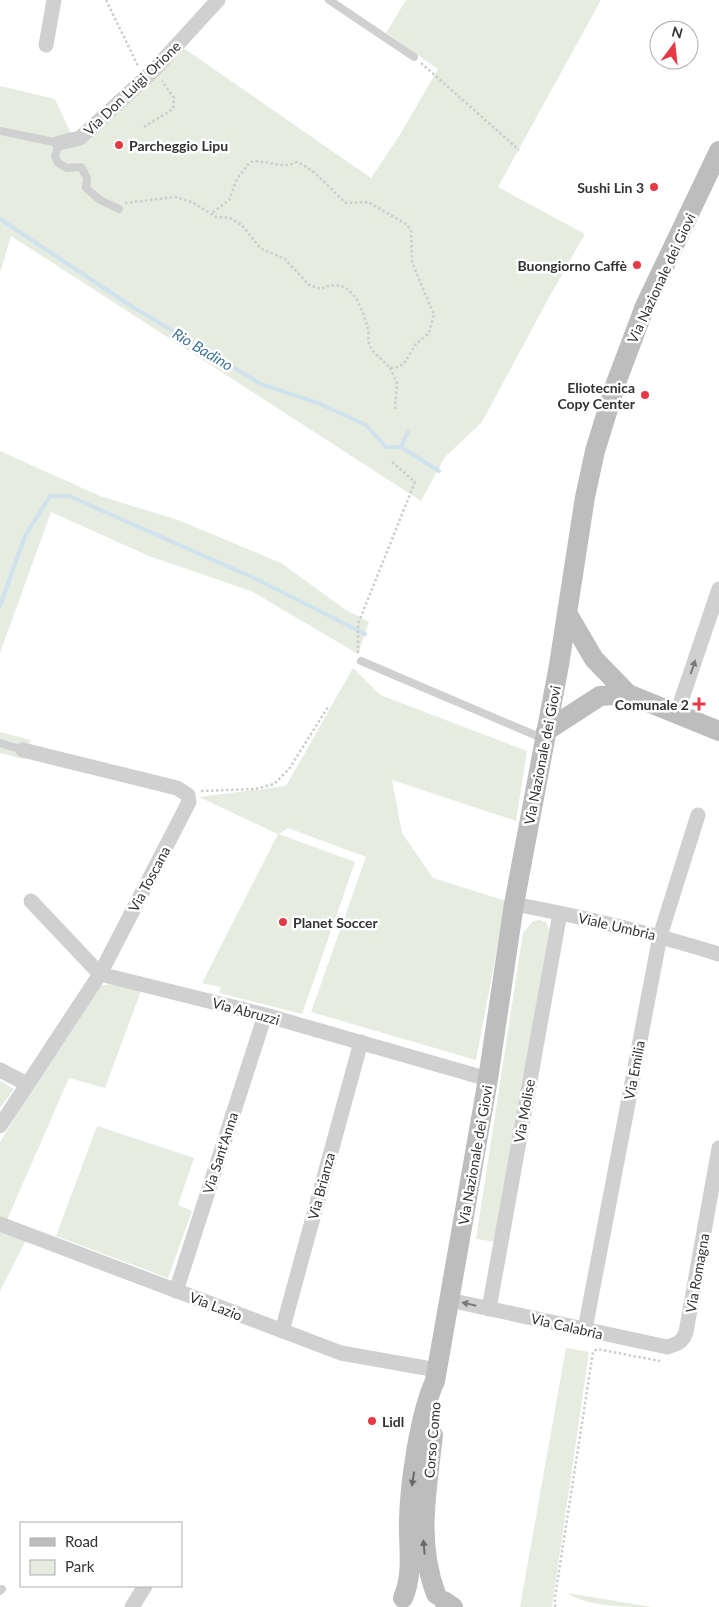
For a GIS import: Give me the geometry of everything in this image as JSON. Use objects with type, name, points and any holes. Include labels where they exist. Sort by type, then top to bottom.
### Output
[{"type":"main road","name":"Via Nazionale dei Giovi","points":[[436,1375],[488,1078],[514,904],[559,665],[585,497],[595,450],[616,383],[645,306],[719,151]]},
{"type":"main road","points":[[567,613],[594,659],[628,694],[719,731]]},
{"type":"main road","points":[[559,665],[577,658],[594,659]]},
{"type":"main road","points":[[553,690],[567,702],[582,707]]},
{"type":"main road","points":[[545,735],[600,696],[628,694]]},
{"type":"main road","name":"Corso Como","points":[[436,1375],[437,1403],[423,1535],[429,1575],[445,1602]]},
{"type":"main road","name":"Corso Como","points":[[400,1602],[409,1580],[409,1519],[412,1490],[426,1403],[436,1375]]},
{"type":"main road","name":"Corso Como","points":[[400,1602],[419,1590],[445,1602]]},
{"type":"street","points":[[46,46],[54,0]]},
{"type":"street","name":"Via Don Luigi Orione","points":[[59,143],[80,138],[144,79],[218,0]]},
{"type":"street","points":[[677,713],[719,589]]},
{"type":"street","points":[[23,750],[176,788],[188,795]]},
{"type":"street","name":"Via Toscana","points":[[0,1126],[100,974],[189,802],[188,795]]},
{"type":"street","name":"Via Emilia","points":[[585,1329],[660,936],[698,815]]},
{"type":"street","points":[[30,901],[100,974]]},
{"type":"street","name":"Viale Umbria","points":[[514,904],[660,936],[719,954]]},
{"type":"street","name":"Via Molise","points":[[489,1309],[560,913]]},
{"type":"street","name":"Via Abruzzi","points":[[100,974],[265,1015],[488,1078]]},
{"type":"street","name":"Via Sant'Anna","points":[[176,1291],[265,1015]]},
{"type":"street","name":"Via Brianza","points":[[282,1331],[361,1042]]},
{"type":"street","points":[[0,1070],[28,1084]]},
{"type":"street","name":"Via Romagna","points":[[667,1347],[684,1339],[719,1148]]},
{"type":"street","name":"Via Lazio","points":[[0,1224],[341,1353],[436,1375]]},
{"type":"street","name":"Via Calabria","points":[[449,1300],[667,1347]]},
{"type":"street","points":[[132,1607],[143,1587]]},
{"type":"lane","points":[[329,0],[414,57]]},
{"type":"lane","name":"Via Don Luigi Orione","points":[[0,131],[59,143]]},
{"type":"lane","points":[[59,143],[55,156],[58,163],[67,168],[81,167],[87,178],[86,188],[92,194],[119,209]]},
{"type":"lane","points":[[361,661],[545,735]]},
{"type":"lane","points":[[0,743],[23,750]]},
{"type":"path","points":[[106,0],[144,79]]},
{"type":"path","points":[[414,57],[519,150]]},
{"type":"path","points":[[144,127],[173,109],[174,98],[164,84]]},
{"type":"path","points":[[212,213],[229,200],[233,186],[246,166],[250,162],[262,160],[288,166],[297,162],[302,164],[313,170],[346,203],[368,202],[406,224],[411,230],[412,262],[430,301],[434,320],[429,333],[415,345],[406,362],[399,367],[390,368]]},
{"type":"path","points":[[119,209],[126,203],[138,200],[175,197],[205,208],[216,217],[230,218],[242,225],[260,248],[285,259],[309,285],[321,289],[329,284],[340,285],[350,289],[369,332],[370,348],[390,368],[397,383],[395,409]]},
{"type":"path","points":[[361,661],[358,658],[358,624],[415,482],[392,462]]},
{"type":"path","points":[[188,795],[198,791],[223,788],[254,789],[274,784],[289,769],[328,707]]},
{"type":"path","points":[[560,1607],[555,1606],[593,1352],[597,1349],[660,1361],[667,1347]]},
{"type":"green space","points":[[406,0],[601,0],[498,187],[585,234],[482,422],[445,457],[421,501],[11,236],[0,273],[0,86],[55,99],[75,142],[182,47],[371,178],[401,133],[438,69],[386,33]]},
{"type":"green space","points":[[0,451],[100,496],[178,520],[281,563],[346,610],[369,622],[358,654],[251,591],[149,556],[51,512],[0,653]]},
{"type":"green space","points":[[353,668],[380,695],[527,751],[516,821],[392,780],[402,833],[433,878],[506,901],[476,1060],[311,1012],[366,857],[288,828],[279,834],[355,862],[302,1014],[219,993],[221,987],[202,983],[278,834],[199,797],[286,786]]},
{"type":"green space","points":[[0,732],[31,740],[23,759],[0,753]]},
{"type":"green space","points":[[540,920],[546,922],[549,930],[496,1242],[476,1239],[523,933],[533,921]]},
{"type":"green space","points":[[111,984],[141,991],[105,1088],[69,1078],[6,1222],[0,1220],[0,1142],[81,1009],[100,986]]},
{"type":"green space","points":[[0,1081],[14,1089],[0,1108]]},
{"type":"green space","points":[[97,1126],[194,1158],[178,1205],[192,1211],[168,1278],[56,1236]]},
{"type":"green space","points":[[0,1229],[26,1240],[0,1291]]},
{"type":"green space","points":[[566,1348],[589,1352],[552,1607],[520,1607]]},
{"type":"green space","points":[[567,1593],[652,1607],[597,1604],[576,1598]]},
{"type":"waterway","name":"Rio Badino","points":[[0,219],[131,306],[261,384],[318,403],[366,425],[386,447],[401,447],[408,432]]},
{"type":"waterway","points":[[401,447],[439,471]]},
{"type":"waterway","points":[[0,606],[25,536],[50,496],[69,496],[254,578],[365,634]]},
{"type":"place","name":"Parcheggio Lipu","points":[[119,145]]},
{"type":"place","name":"Sushi Lin 3","points":[[654,187]]},
{"type":"place","name":"Buongiorno Caffè","points":[[637,265]]},
{"type":"place","name":"Eliotecnica Copy Center","points":[[645,395]]},
{"type":"place","name":"Comunale 2","points":[[699,704]]},
{"type":"place","name":"Planet Soccer","points":[[283,922]]},
{"type":"place","name":"Lidl","points":[[372,1421]]}]
